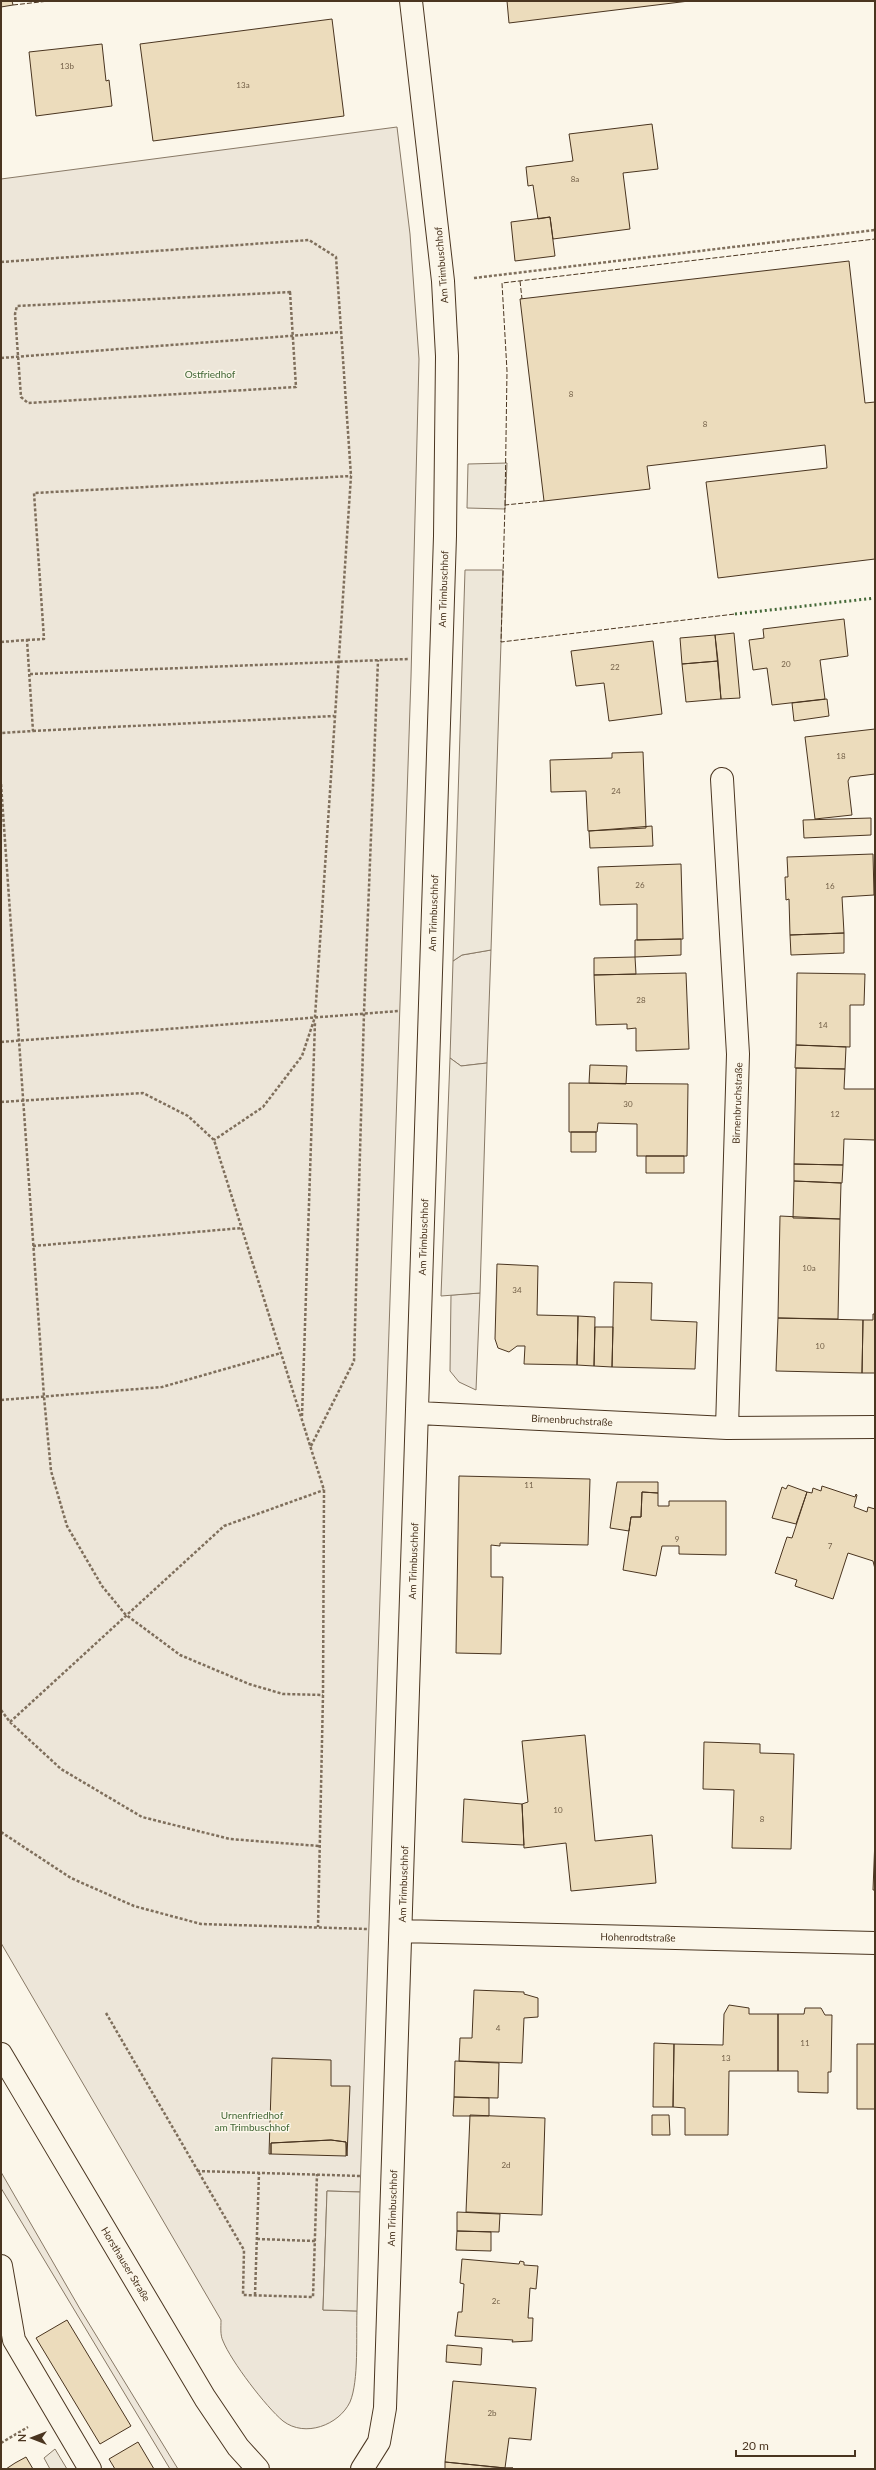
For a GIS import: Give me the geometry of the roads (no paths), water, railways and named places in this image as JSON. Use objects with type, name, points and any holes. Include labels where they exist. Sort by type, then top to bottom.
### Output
[{"type":"street","name":"Am Trimbuschhof","points":[[362,2469],[379,2442],[385,2408],[418,1413],[446,457],[447,356],[443,281],[411,1]]},
{"type":"street","name":"Birnenbruchstraße","points":[[722,779],[738,1054],[727,1428]]},
{"type":"street","name":"Birnenbruchstraße","points":[[418,1413],[727,1428],[875,1427]]},
{"type":"street","name":"Hohenrodtstraße","points":[[401,1931],[875,1943]]},
{"type":"street","name":"Horsthauser Straße","points":[[1,2054],[205,2398],[238,2447],[258,2469]]},
{"type":"street","points":[[1,2266],[14,2340],[90,2469]]},
{"type":"park label","name":"Ostfriedhof","points":[[210,374]]},
{"type":"park label","name":"Urnenfriedhof am Trimbuschhof","points":[[252,2120]]}]
